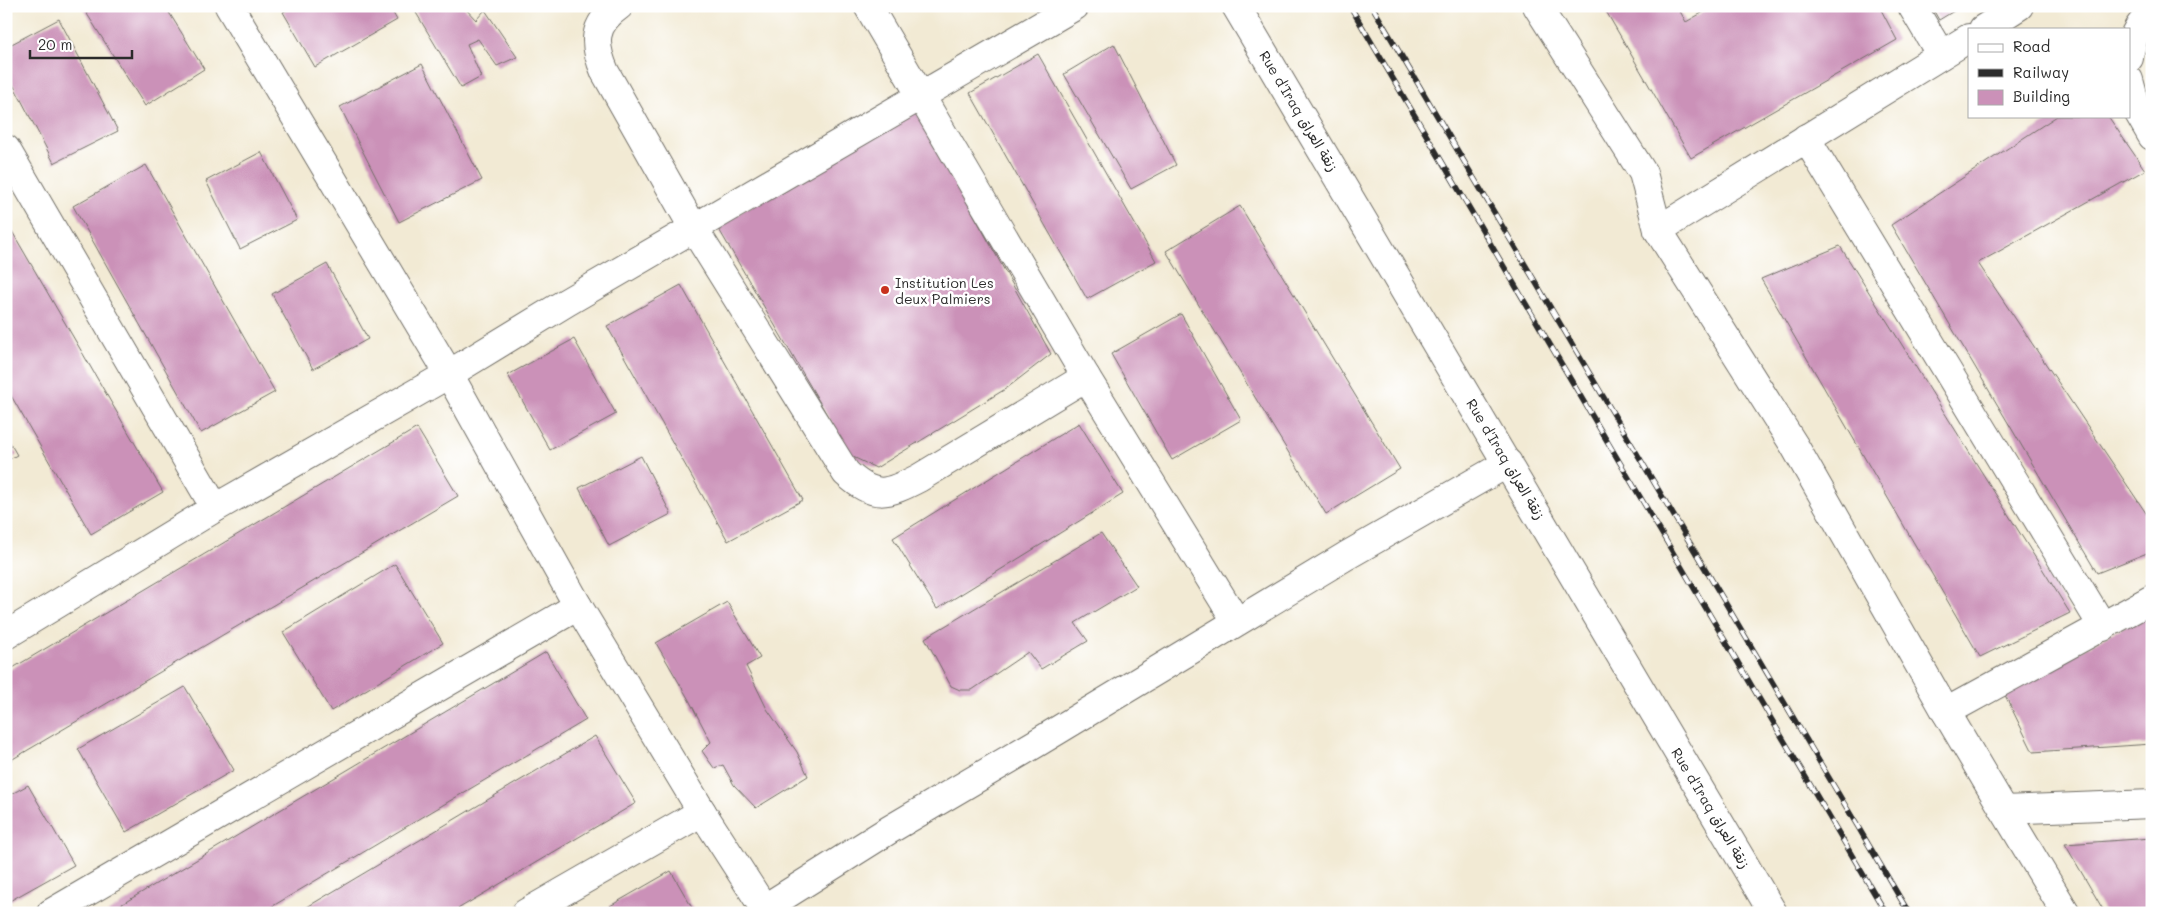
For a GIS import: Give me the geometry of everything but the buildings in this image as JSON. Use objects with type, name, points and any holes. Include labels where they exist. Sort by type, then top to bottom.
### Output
[{"type":"street","points":[[229,6],[449,374],[578,606],[702,812],[766,910],[889,830],[1035,744],[1236,621],[1508,463]]},
{"type":"street","points":[[619,6],[603,20],[596,36],[597,52],[605,72],[694,229],[846,473],[860,486],[881,493],[911,482],[1086,377]]},
{"type":"street","points":[[868,6],[1086,377],[1236,621]]},
{"type":"street","points":[[6,635],[215,508],[449,374],[1075,6]]},
{"type":"street","name":"Rue d'Iraq زنقة العراق","points":[[1236,6],[1773,913]]},
{"type":"street","points":[[1537,6],[1643,173],[1658,230],[1794,445],[1946,712],[2066,913]]},
{"type":"street","points":[[1912,6],[1941,55]]},
{"type":"street","points":[[1985,28],[2019,6]]},
{"type":"street","points":[[2130,52],[2133,35],[2140,24],[2152,15]]},
{"type":"street","points":[[1658,230],[1968,39]]},
{"type":"street","points":[[2130,84],[2137,110],[2152,136]]},
{"type":"street","points":[[1806,138],[2103,627]]},
{"type":"street","points":[[6,149],[215,508]]},
{"type":"street","points":[[1946,712],[2152,599]]},
{"type":"street","points":[[50,913],[578,606]]},
{"type":"street","points":[[2004,810],[2152,804]]},
{"type":"street","points":[[526,913],[702,812]]},
{"type":"railway","points":[[1350,6],[1886,913]]},
{"type":"railway","points":[[1372,6],[1909,913]]},
{"type":"place","name":"Institution Les deux Palmiers","points":[[885,290]]}]
